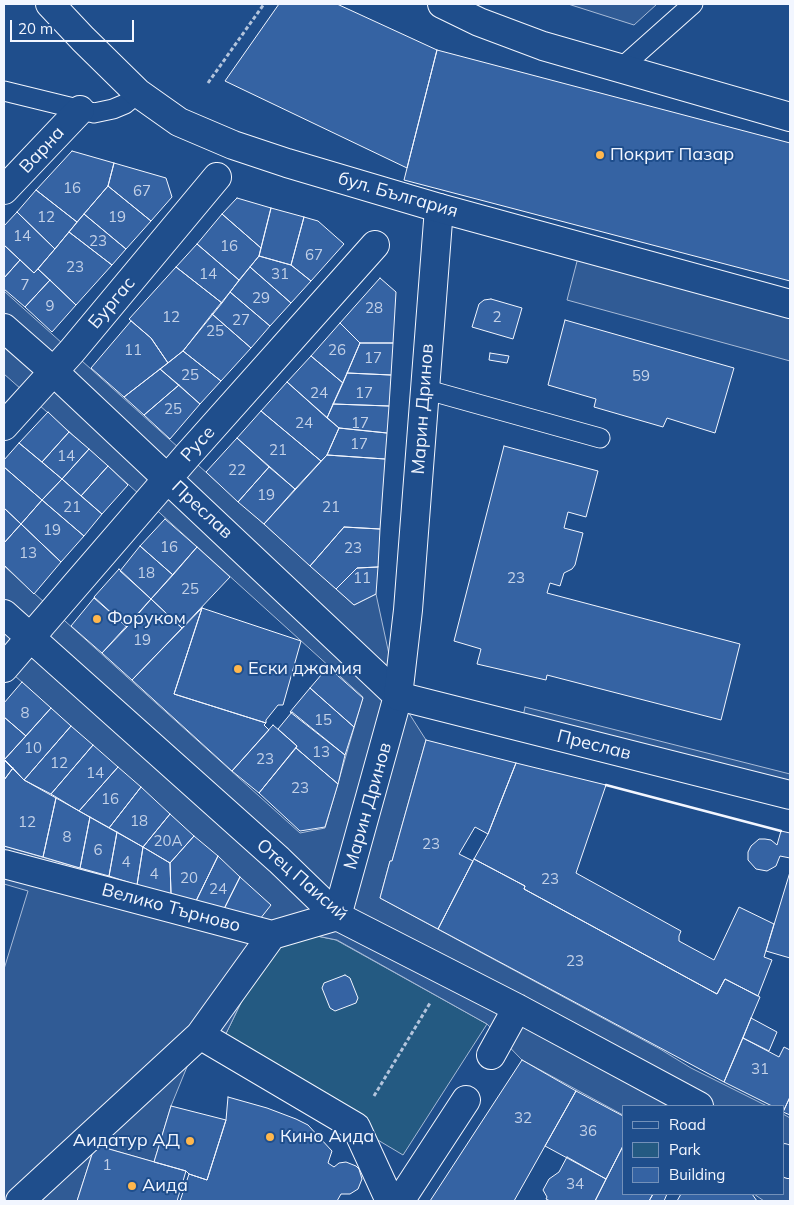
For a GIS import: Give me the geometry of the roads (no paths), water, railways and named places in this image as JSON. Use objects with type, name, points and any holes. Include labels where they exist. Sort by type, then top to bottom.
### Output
[{"type":"street","name":"бул. България","points":[[50,4],[138,93],[179,122],[233,145],[439,208],[790,304]]},
{"type":"street","points":[[442,4],[479,22],[543,46],[790,117]]},
{"type":"street","name":"Варна","points":[[4,190],[80,110]]},
{"type":"street","name":"Бургас","points":[[4,426],[72,351],[217,177]]},
{"type":"street","name":"Марин Дринов","points":[[337,916],[398,696],[408,610],[439,208]]},
{"type":"street","name":"Русе","points":[[4,668],[168,478],[375,245]]},
{"type":"street","name":"Преслав","points":[[4,328],[168,478],[398,696],[790,795]]},
{"type":"street","name":"Отец Паисий","points":[[4,614],[272,854],[337,916],[517,1008],[697,1105]]},
{"type":"street","name":"Велико Търново","points":[[4,864],[272,935]]},
{"type":"street","points":[[20,1201],[200,1035],[272,935],[337,916]]},
{"type":"street","points":[[491,1055],[517,1008]]},
{"type":"street","points":[[200,1035],[356,1127],[390,1201]]},
{"type":"street","points":[[400,1201],[466,1100]]},
{"type":"lane","points":[[621,68],[693,4]]},
{"type":"lane","points":[[4,91],[94,113],[125,104],[138,93]]},
{"type":"lane","points":[[424,389],[600,438]]},
{"type":"place","name":"Покрит Пазар","points":[[600,155]]},
{"type":"place","name":"Форуком","points":[[97,619]]},
{"type":"place","name":"Ески джамия","points":[[238,669]]},
{"type":"place","name":"Кино Аида","points":[[270,1137]]},
{"type":"place","name":"Аидатур АД","points":[[190,1141]]},
{"type":"place","name":"Аида","points":[[132,1186]]}]
